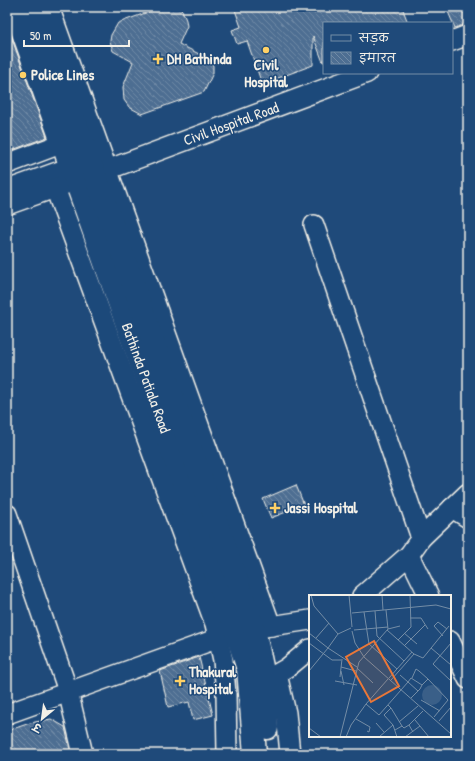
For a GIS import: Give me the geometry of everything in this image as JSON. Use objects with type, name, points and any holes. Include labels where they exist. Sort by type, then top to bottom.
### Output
[{"type":"highway","points":[[14,7],[63,143],[87,173]]},
{"type":"highway","points":[[33,7],[87,173],[245,631],[264,681],[268,754]]},
{"type":"highway","points":[[255,754],[264,681]]},
{"type":"street","points":[[49,7],[87,173]]},
{"type":"street","points":[[453,41],[468,35]]},
{"type":"street","name":"Civil Hospital Road","points":[[51,182],[87,173],[364,74]]},
{"type":"street","points":[[7,164],[63,143]]},
{"type":"street","points":[[40,152],[72,234],[215,624],[245,631]]},
{"type":"street","points":[[7,190],[51,182]]},
{"type":"street","points":[[7,205],[51,182]]},
{"type":"street","points":[[314,225],[421,538]]},
{"type":"street","points":[[363,595],[409,555],[421,538],[468,493]]},
{"type":"street","points":[[452,508],[468,518]]},
{"type":"street","points":[[7,514],[68,691],[83,754]]},
{"type":"street","points":[[409,555],[429,595]]},
{"type":"street","points":[[7,714],[68,691],[245,631],[309,620]]},
{"type":"street","points":[[227,754],[226,693],[223,660],[245,631]]},
{"type":"street","points":[[451,643],[468,679]]},
{"type":"street","points":[[290,754],[286,713],[264,681],[287,668],[309,650]]},
{"type":"building","points":[[162,7],[179,7],[182,10],[187,26],[179,44],[211,60],[213,73],[204,92],[142,114],[129,107],[124,100],[123,87],[133,62],[113,51],[110,41],[111,35],[118,23]]},
{"type":"building","name":"Civil Hospital","points":[[234,7],[402,7],[408,22],[323,22],[323,62],[313,36],[313,65],[262,84],[247,41],[237,44],[232,30],[241,27]]},
{"type":"building","points":[[446,7],[468,7],[468,23],[455,28]]},
{"type":"building","points":[[7,25],[47,137],[7,152]]},
{"type":"building","points":[[296,485],[304,505],[271,518],[263,499]]},
{"type":"building","points":[[199,657],[213,715],[193,720],[189,702],[168,707],[160,671]]},
{"type":"building","points":[[51,719],[65,727],[71,754],[7,754],[7,731],[30,723]]},
{"type":"place","name":"Civil Hospital","points":[[266,50]]},
{"type":"place","name":"DH Bathinda","points":[[158,59]]},
{"type":"place","name":"Police Lines","points":[[23,75]]},
{"type":"place","name":"Jassi Hospital","points":[[275,508]]},
{"type":"place","name":"Thakural Hospital","points":[[180,681]]}]
